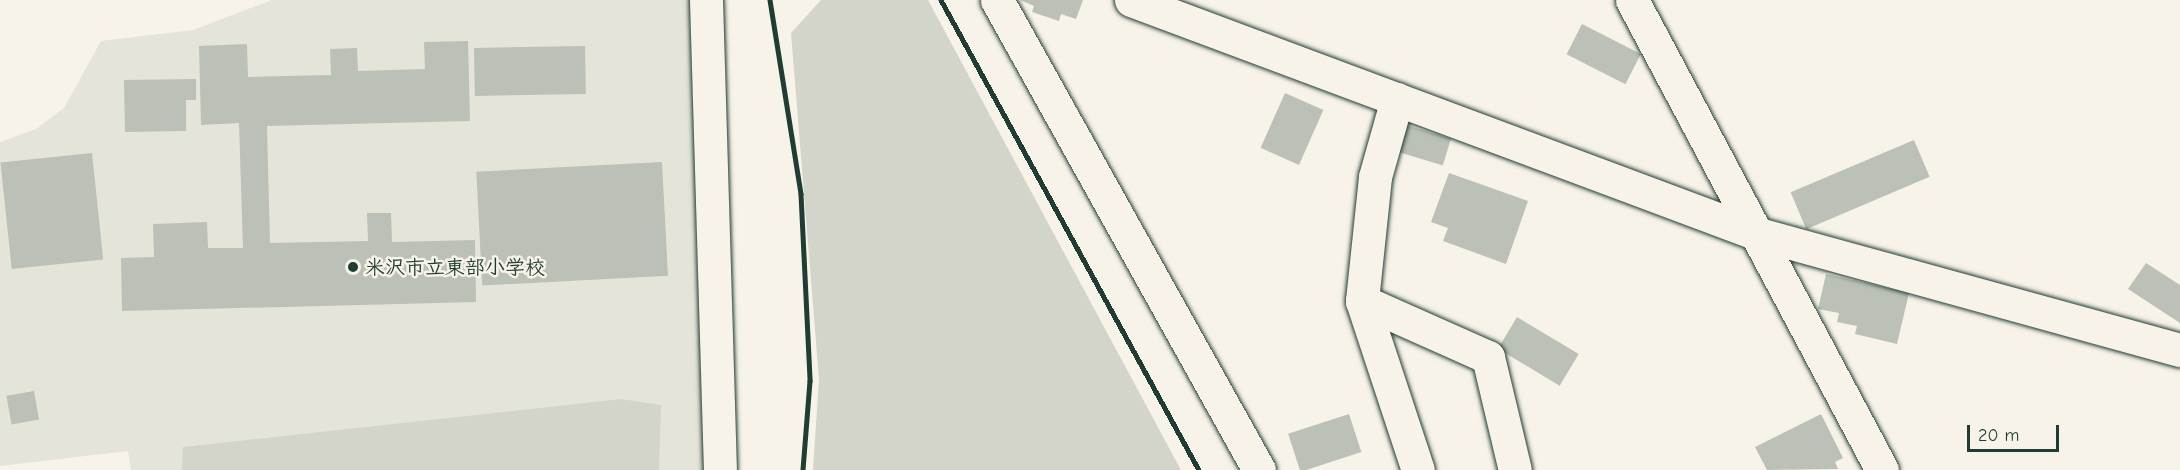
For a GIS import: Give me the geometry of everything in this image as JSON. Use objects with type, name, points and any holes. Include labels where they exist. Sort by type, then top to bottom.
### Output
[{"type":"street","points":[[706,0],[720,470]]},
{"type":"street","points":[[998,0],[1259,470]]},
{"type":"street","points":[[1131,0],[1755,233],[2180,350]]},
{"type":"street","points":[[1632,0],[1882,470]]},
{"type":"street","points":[[1397,99],[1375,177],[1362,301],[1418,470]]},
{"type":"street","points":[[1362,301],[1488,357],[1515,470]]},
{"type":"shaded area","name":"米沢市立東部小学校","points":[[272,0],[700,0],[709,470],[131,470],[128,451],[0,466],[0,142],[36,129],[64,108],[101,41],[193,30]]},
{"type":"shaded area","points":[[821,0],[928,0],[1181,470],[813,470],[819,379],[791,33]]},
{"type":"shaded area","points":[[621,399],[661,405],[659,470],[182,470],[183,447]]},
{"type":"building","points":[[1020,0],[1083,0],[1076,19],[1061,14],[1059,21],[1032,12],[1034,6]]},
{"type":"building","points":[[1582,24],[1641,54],[1625,84],[1567,54]]},
{"type":"building","points":[[468,41],[470,121],[267,126],[270,243],[368,241],[367,213],[391,213],[392,242],[475,240],[476,302],[122,311],[121,258],[154,257],[153,224],[207,222],[208,248],[243,248],[239,123],[201,125],[199,46],[247,44],[248,77],[331,75],[330,49],[357,48],[358,71],[425,69],[424,42]]},
{"type":"building","points":[[585,46],[586,94],[475,96],[474,48]]},
{"type":"building","points":[[196,79],[196,100],[186,100],[186,131],[125,132],[124,80]]},
{"type":"building","points":[[1285,93],[1323,110],[1299,165],[1261,148]]},
{"type":"building","points":[[1406,125],[1451,139],[1443,166],[1398,152]]},
{"type":"building","points":[[1914,140],[1930,177],[1806,229],[1791,192]]},
{"type":"building","points":[[92,153],[103,259],[12,269],[1,163]]},
{"type":"building","points":[[662,162],[668,276],[482,286],[476,172]]},
{"type":"building","points":[[1449,173],[1528,201],[1506,264],[1443,241],[1448,228],[1431,222]]},
{"type":"building","points":[[2146,263],[2180,285],[2180,323],[2128,289]]},
{"type":"building","points":[[1826,274],[1909,293],[1897,344],[1855,334],[1857,326],[1837,322],[1839,313],[1818,309]]},
{"type":"building","points":[[1517,317],[1579,354],[1560,386],[1498,349]]},
{"type":"building","points":[[34,391],[39,420],[11,424],[6,396]]},
{"type":"building","points":[[1349,414],[1361,452],[1300,470],[1288,434]]},
{"type":"building","points":[[1821,414],[1843,458],[1835,462],[1838,469],[1767,470],[1755,447]]},
{"type":"railway","points":[[770,0],[801,194],[810,381],[803,470]]},
{"type":"railway","points":[[941,0],[1199,470]]},
{"type":"place","name":"米沢市立東部小学校","points":[[353,267]]}]
